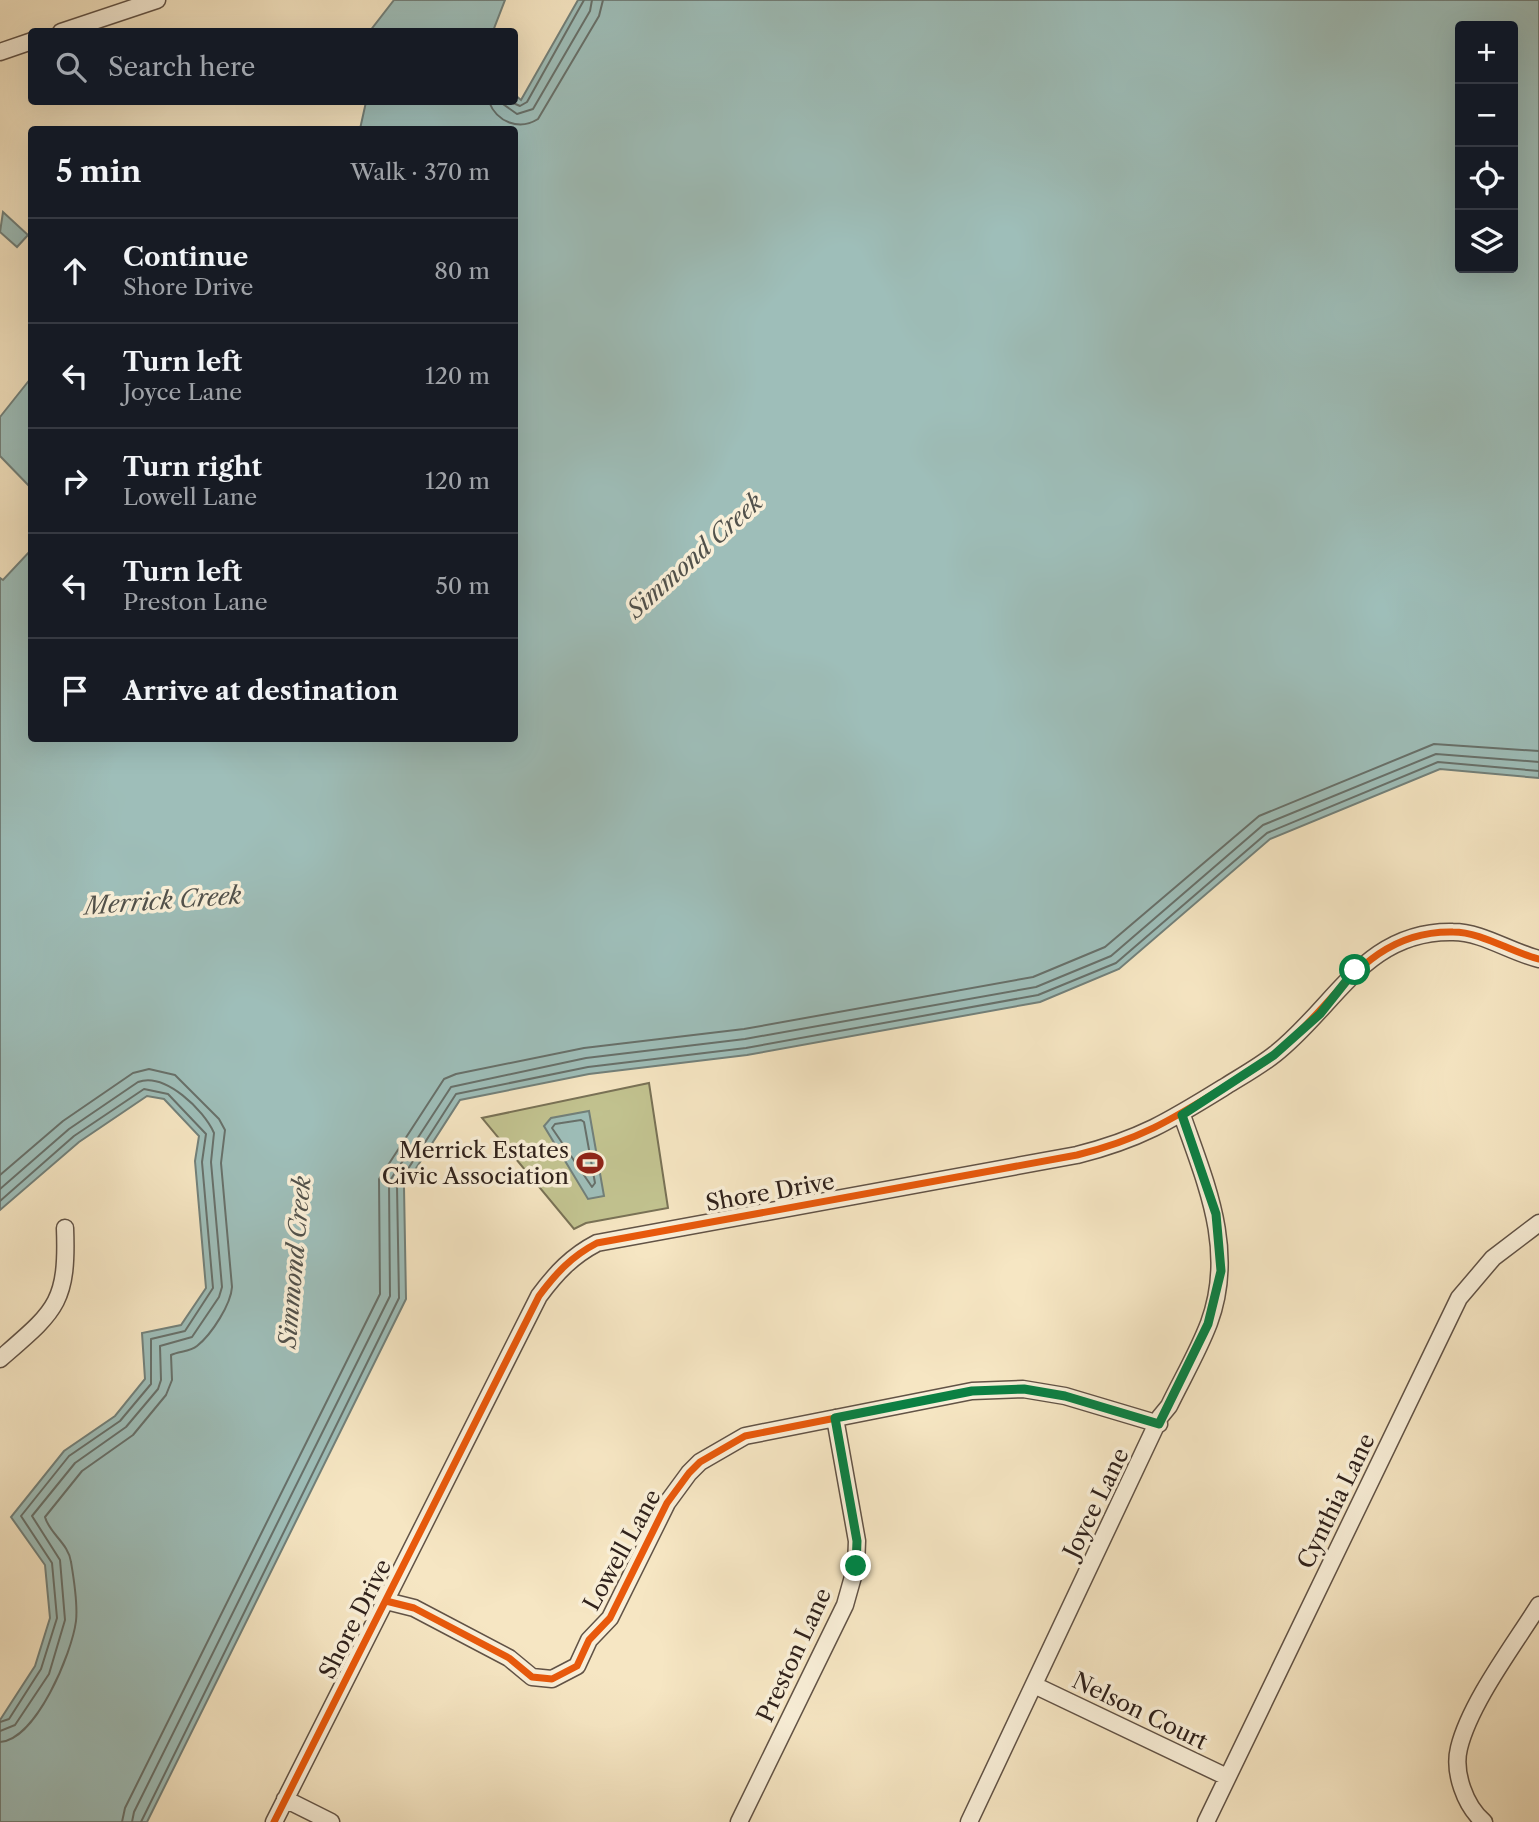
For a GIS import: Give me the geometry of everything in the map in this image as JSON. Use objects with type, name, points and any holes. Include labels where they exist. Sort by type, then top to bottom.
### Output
[{"type":"street","points":[[73,28],[157,0]]},
{"type":"street","points":[[0,52],[28,42]]},
{"type":"street","name":"Shore Drive","points":[[274,1822],[539,1296],[560,1268],[579,1253],[597,1243],[1077,1155],[1118,1144],[1182,1115],[1274,1055],[1320,1014],[1355,970],[1377,953],[1405,940],[1452,932],[1471,934],[1517,954],[1539,959]]},
{"type":"street","name":"Joyce Lane","points":[[969,1822],[1208,1324],[1221,1271],[1216,1214],[1182,1115]]},
{"type":"street","name":"Cynthia Lane","points":[[1206,1822],[1459,1298],[1493,1258],[1539,1223]]},
{"type":"street","points":[[0,1359],[55,1307],[65,1281],[65,1228]]},
{"type":"street","name":"Lowell Lane","points":[[386,1601],[414,1608],[509,1658],[533,1677],[552,1679],[577,1666],[589,1640],[610,1618],[667,1503],[700,1462],[745,1436],[972,1391],[1024,1389],[1065,1396],[1159,1424]]},
{"type":"street","name":"Preston Lane","points":[[739,1822],[845,1605],[856,1566],[857,1541],[835,1418]]},
{"type":"street","points":[[1484,1822],[1476,1815],[1462,1788],[1457,1765],[1459,1748],[1473,1712],[1539,1605]]},
{"type":"street","name":"Nelson Court","points":[[1034,1685],[1227,1777]]},
{"type":"street","points":[[285,1799],[331,1822]]},
{"type":"green space","name":"Merrick Estates Civic Association","points":[[649,1083],[668,1208],[586,1223],[574,1229],[482,1118]]},
{"type":"water","points":[[394,0],[505,0],[494,28],[372,28]]},
{"type":"water","points":[[578,0],[1539,0],[1539,778],[1440,769],[1270,839],[1119,969],[1040,1002],[747,1055],[589,1074],[460,1100],[404,1187],[406,1299],[147,1822],[0,1822],[0,1720],[35,1666],[50,1618],[45,1565],[11,1517],[64,1451],[115,1416],[145,1379],[142,1333],[181,1325],[206,1288],[195,1161],[199,1136],[164,1099],[147,1096],[79,1142],[0,1210],[0,578],[3,580],[28,553],[28,742],[518,742],[518,126],[361,126],[365,105],[518,105],[518,98],[521,100]]},
{"type":"water","points":[[3,212],[28,235],[17,247],[0,232]]},
{"type":"water","points":[[28,382],[28,485],[0,456],[0,417]]},
{"type":"water","points":[[589,1111],[604,1196],[588,1199],[544,1126],[551,1118]]},
{"type":"cycle path","points":[[274,1822],[539,1296],[572,1259],[597,1243],[1077,1155],[1120,1142],[1172,1119],[1263,1063],[1296,1035],[1374,957],[1396,944],[1423,935],[1453,932],[1475,935],[1539,959]]},
{"type":"cycle path","points":[[386,1601],[414,1608],[509,1658],[532,1677],[552,1679],[577,1666],[589,1640],[610,1618],[667,1503],[689,1473],[700,1462],[745,1436],[972,1391],[1023,1389],[1065,1396],[1159,1424]]},
{"type":"place","name":"Merrick Estates Civic Association","points":[[590,1163]]},
{"type":"route","points":[[856,1566],[857,1541],[835,1418],[849,1418],[857,1414],[972,1391],[1024,1389],[1065,1396],[1159,1424],[1160,1417],[1169,1406],[1208,1324],[1218,1294],[1221,1271],[1216,1214],[1182,1115],[1274,1055],[1320,1014],[1355,970]]},
{"type":"water label","name":"Simmond Creek","points":[[695,556]]},
{"type":"water label","name":"Merrick Creek","points":[[163,901]]},
{"type":"water label","name":"Simmond Creek","points":[[295,1262]]}]
